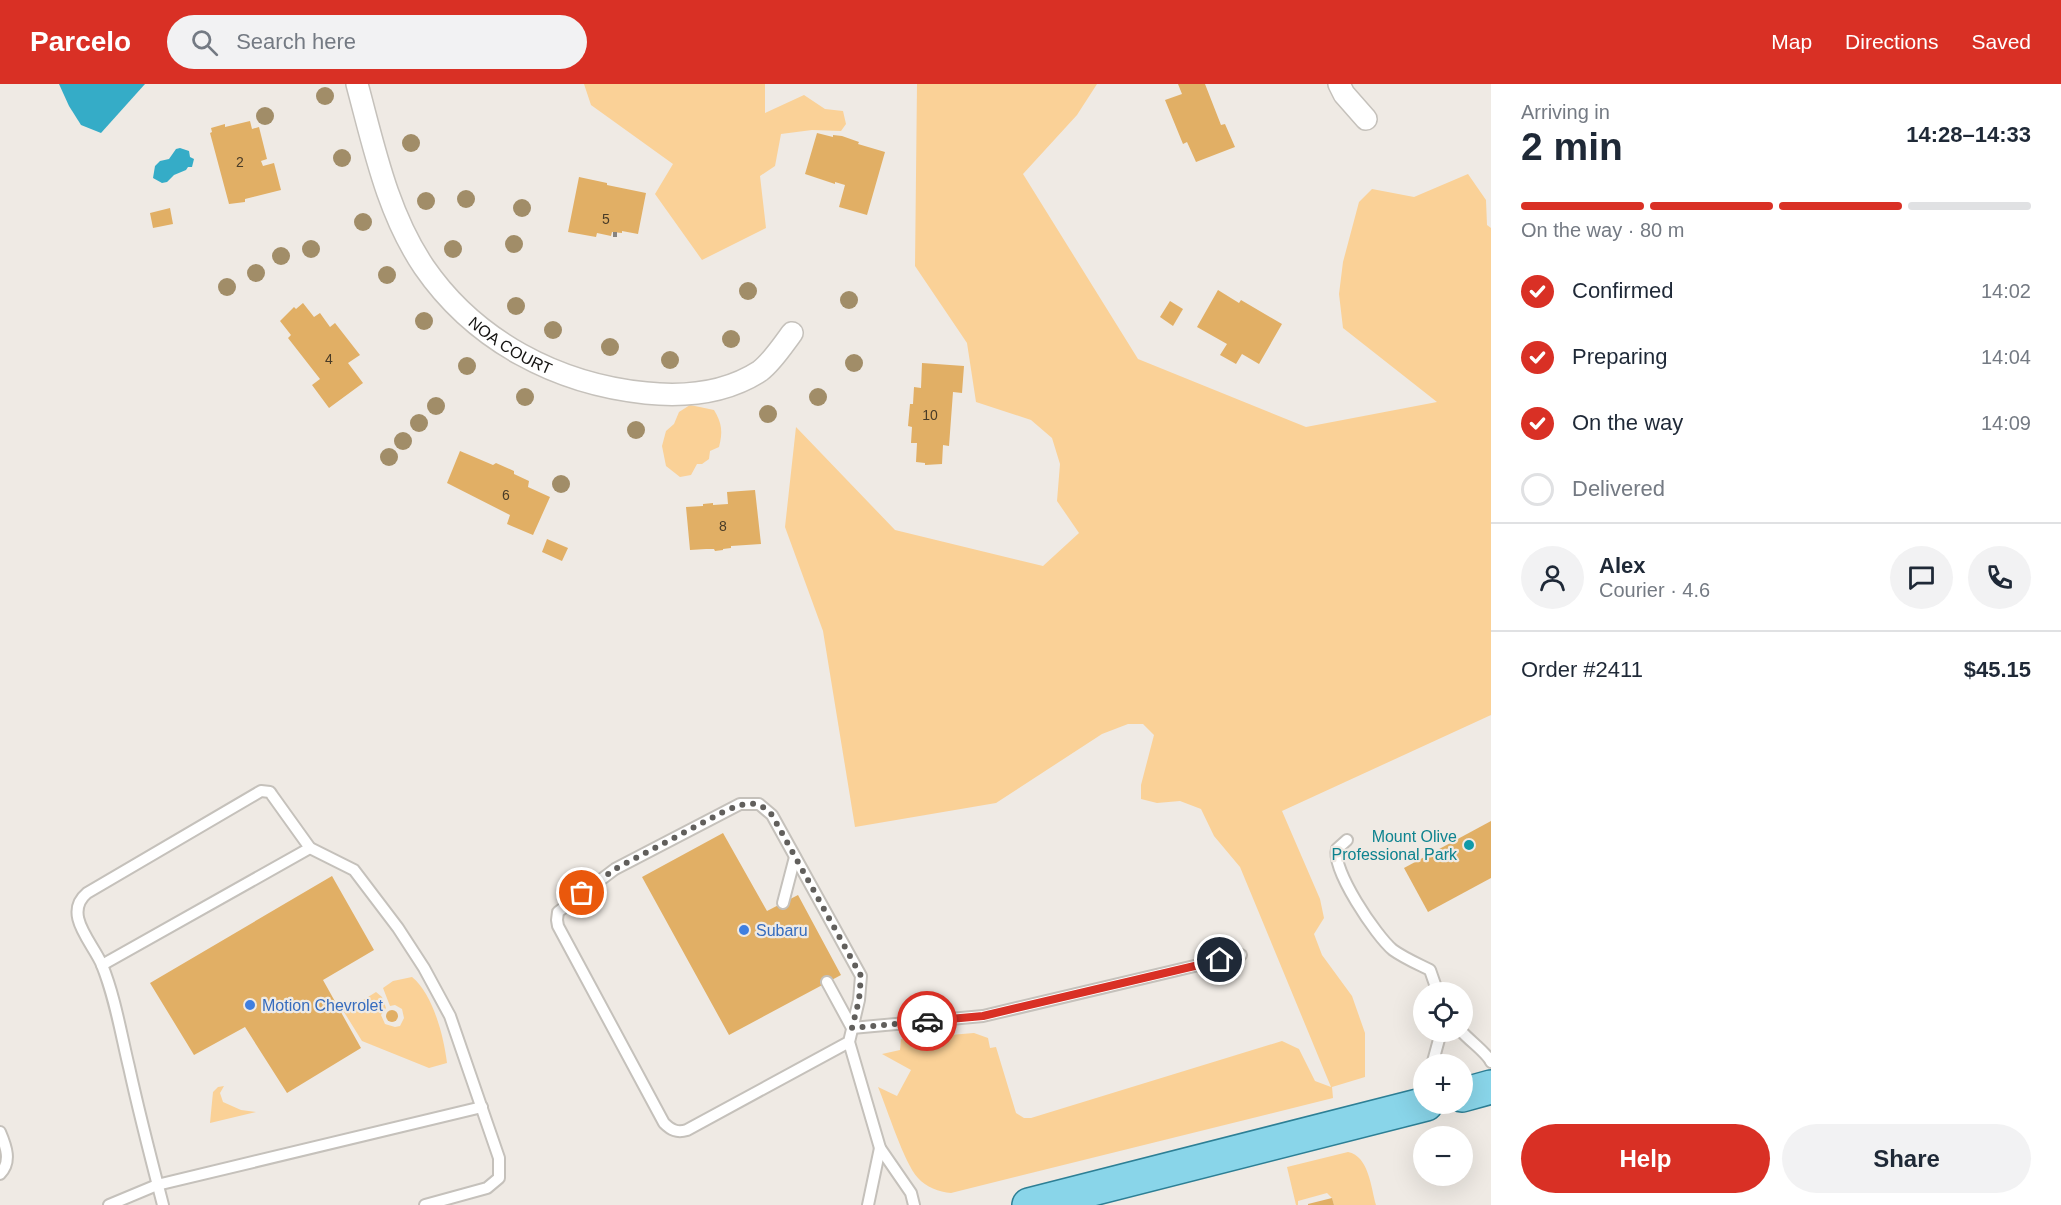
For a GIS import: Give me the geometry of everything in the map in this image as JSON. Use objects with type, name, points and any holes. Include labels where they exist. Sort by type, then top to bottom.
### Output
[{"type":"main road","points":[[1473,1092],[1491,1087]]},
{"type":"main road","points":[[1029,1205],[1413,1107]]},
{"type":"street","name":"NOA COURT","points":[[357,84],[384,185],[400,226],[413,250],[437,284],[469,319],[522,356],[560,375],[592,384],[631,392],[687,394],[724,388],[742,381],[762,369],[792,333]]},
{"type":"street","points":[[1339,84],[1348,100],[1366,118]]},
{"type":"lane","points":[[163,1205],[115,1007],[102,964],[81,928],[77,908],[81,898],[261,790],[270,792],[310,848],[354,870],[398,928],[424,968],[450,1016],[500,1158],[499,1178],[487,1188],[425,1205]]},
{"type":"lane","points":[[849,1042],[687,1131],[672,1130],[664,1123],[557,922],[557,916],[561,909],[615,869],[740,804],[753,803],[768,811],[861,976],[859,1000],[849,1042],[879,1148],[911,1193],[914,1205]]},
{"type":"lane","points":[[1347,840],[1337,849],[1336,862],[1370,924],[1392,949],[1430,970],[1434,982]]},
{"type":"lane","points":[[102,964],[310,848]]},
{"type":"lane","points":[[783,903],[795,857]]},
{"type":"lane","points":[[852,1028],[983,1016],[1241,955]]},
{"type":"lane","points":[[827,982],[852,1028]]},
{"type":"lane","points":[[1471,1042],[1490,1058],[1491,1062]]},
{"type":"lane","points":[[110,1205],[158,1185],[482,1107]]},
{"type":"lane","points":[[0,1132],[7,1152],[4,1170],[0,1174]]},
{"type":"lane","points":[[868,1205],[879,1148]]},
{"type":"shaded area","points":[[584,84],[765,84],[765,113],[804,95],[825,109],[843,111],[846,124],[841,131],[812,130],[781,134],[775,166],[760,176],[766,228],[702,260],[655,194],[673,164],[591,105]]},
{"type":"shaded area","points":[[917,84],[1097,84],[1077,115],[1023,174],[1138,359],[1306,427],[1437,402],[1343,328],[1339,294],[1343,262],[1359,202],[1372,189],[1414,197],[1468,174],[1486,200],[1487,225],[1491,228],[1491,715],[1282,811],[1320,899],[1324,918],[1314,934],[1322,955],[1352,996],[1365,1033],[1365,1077],[1332,1087],[1333,1098],[951,1193],[929,1186],[921,1181],[913,1171],[878,1087],[897,1096],[911,1070],[882,1054],[900,1050],[901,1039],[974,1033],[988,1038],[990,1048],[996,1047],[1016,1113],[1024,1118],[1031,1118],[1282,1041],[1299,1049],[1315,1081],[1331,1087],[1240,867],[1214,836],[1201,809],[1180,801],[1157,803],[1141,799],[1141,785],[1154,735],[1143,724],[1128,724],[1102,734],[996,803],[855,827],[823,631],[785,527],[796,427],[895,530],[1043,566],[1079,533],[1057,501],[1060,464],[1052,438],[1031,420],[976,402],[967,343],[915,266]]},
{"type":"shaded area","points":[[690,405],[714,410],[719,419],[721,437],[719,447],[710,451],[709,459],[702,464],[697,464],[691,475],[680,477],[666,466],[662,446],[666,431],[674,424],[679,412]]},
{"type":"shaded area","points":[[412,977],[432,1005],[447,1063],[429,1068],[362,1041],[344,1012],[376,992],[382,997],[386,1008],[381,1015],[385,1024],[400,1026],[404,1018],[402,1009],[395,1005],[390,1006],[383,988],[393,981]]},
{"type":"shaded area","points":[[224,1086],[220,1093],[223,1102],[241,1110],[256,1112],[210,1123],[213,1092],[218,1087]]},
{"type":"shaded area","points":[[1348,1152],[1355,1155],[1365,1166],[1376,1205],[1334,1205],[1327,1193],[1298,1201],[1296,1205],[1287,1167]]},
{"type":"water","points":[[59,84],[145,84],[101,133],[81,125]]},
{"type":"water","points":[[176,149],[189,151],[190,157],[194,159],[192,167],[174,175],[167,182],[162,183],[153,178],[155,166],[160,161],[169,159]]},
{"type":"building","points":[[1178,84],[1205,84],[1221,125],[1225,124],[1235,147],[1196,162],[1187,142],[1183,144],[1165,100],[1182,94]]},
{"type":"building","points":[[250,121],[252,129],[259,127],[267,159],[261,161],[263,166],[274,163],[281,190],[245,199],[245,202],[229,204],[210,133],[211,128]]},
{"type":"building","points":[[817,133],[833,137],[833,135],[842,136],[859,142],[858,144],[885,152],[867,215],[839,207],[845,185],[805,174]]},
{"type":"building","points":[[579,177],[646,193],[638,234],[622,231],[622,233],[612,232],[611,236],[597,233],[596,237],[568,232]]},
{"type":"building","points":[[170,208],[173,224],[153,228],[150,213]]},
{"type":"building","points":[[1218,290],[1239,303],[1241,300],[1282,324],[1259,364],[1242,354],[1236,364],[1220,355],[1227,344],[1197,327]]},
{"type":"building","points":[[1170,301],[1183,309],[1173,326],[1160,317]]},
{"type":"building","points":[[303,303],[314,317],[320,313],[330,327],[335,323],[360,355],[348,363],[363,383],[329,408],[312,385],[320,379],[288,338],[291,335],[280,321],[294,307],[296,309]]},
{"type":"building","points":[[922,363],[964,366],[962,393],[953,392],[949,446],[943,445],[942,464],[925,465],[925,463],[916,462],[917,443],[911,443],[912,427],[908,426],[910,404],[913,404],[914,387],[921,388]]},
{"type":"building","points":[[460,451],[514,471],[514,474],[529,481],[528,487],[550,497],[533,535],[507,524],[510,515],[447,483]]},
{"type":"building","points":[[755,490],[761,544],[731,546],[731,548],[715,551],[714,549],[690,550],[686,507],[713,503],[713,505],[728,504],[727,492]]},
{"type":"building","points":[[547,539],[568,548],[562,561],[542,552]]},
{"type":"building","name":"Mount Olive Professional Park","points":[[1491,821],[1491,878],[1428,912],[1404,868]]},
{"type":"building","name":"Subaru","points":[[723,833],[767,911],[798,895],[841,975],[729,1035],[642,877]]},
{"type":"building","name":"Motion Chevrolet","points":[[332,876],[374,950],[323,980],[361,1048],[287,1093],[245,1027],[194,1055],[150,983]]},
{"type":"building","points":[[394,1010],[397,1011],[397,1021],[390,1022],[387,1021],[386,1014],[387,1011]]},
{"type":"building","points":[[1332,1198],[1334,1205],[1308,1205],[1308,1204]]},
{"type":"way so far","points":[[582,893],[615,869],[723,812],[740,804],[759,804],[772,815],[861,976],[859,1000],[852,1028],[927,1021]]},
{"type":"place","name":"Mount Olive Professional Park","points":[[1469,845]]},
{"type":"place","name":"Subaru","points":[[744,930]]},
{"type":"place","name":"Motion Chevrolet","points":[[250,1005]]},
{"type":"route","points":[[927,1021],[983,1016],[1220,960]]}]
